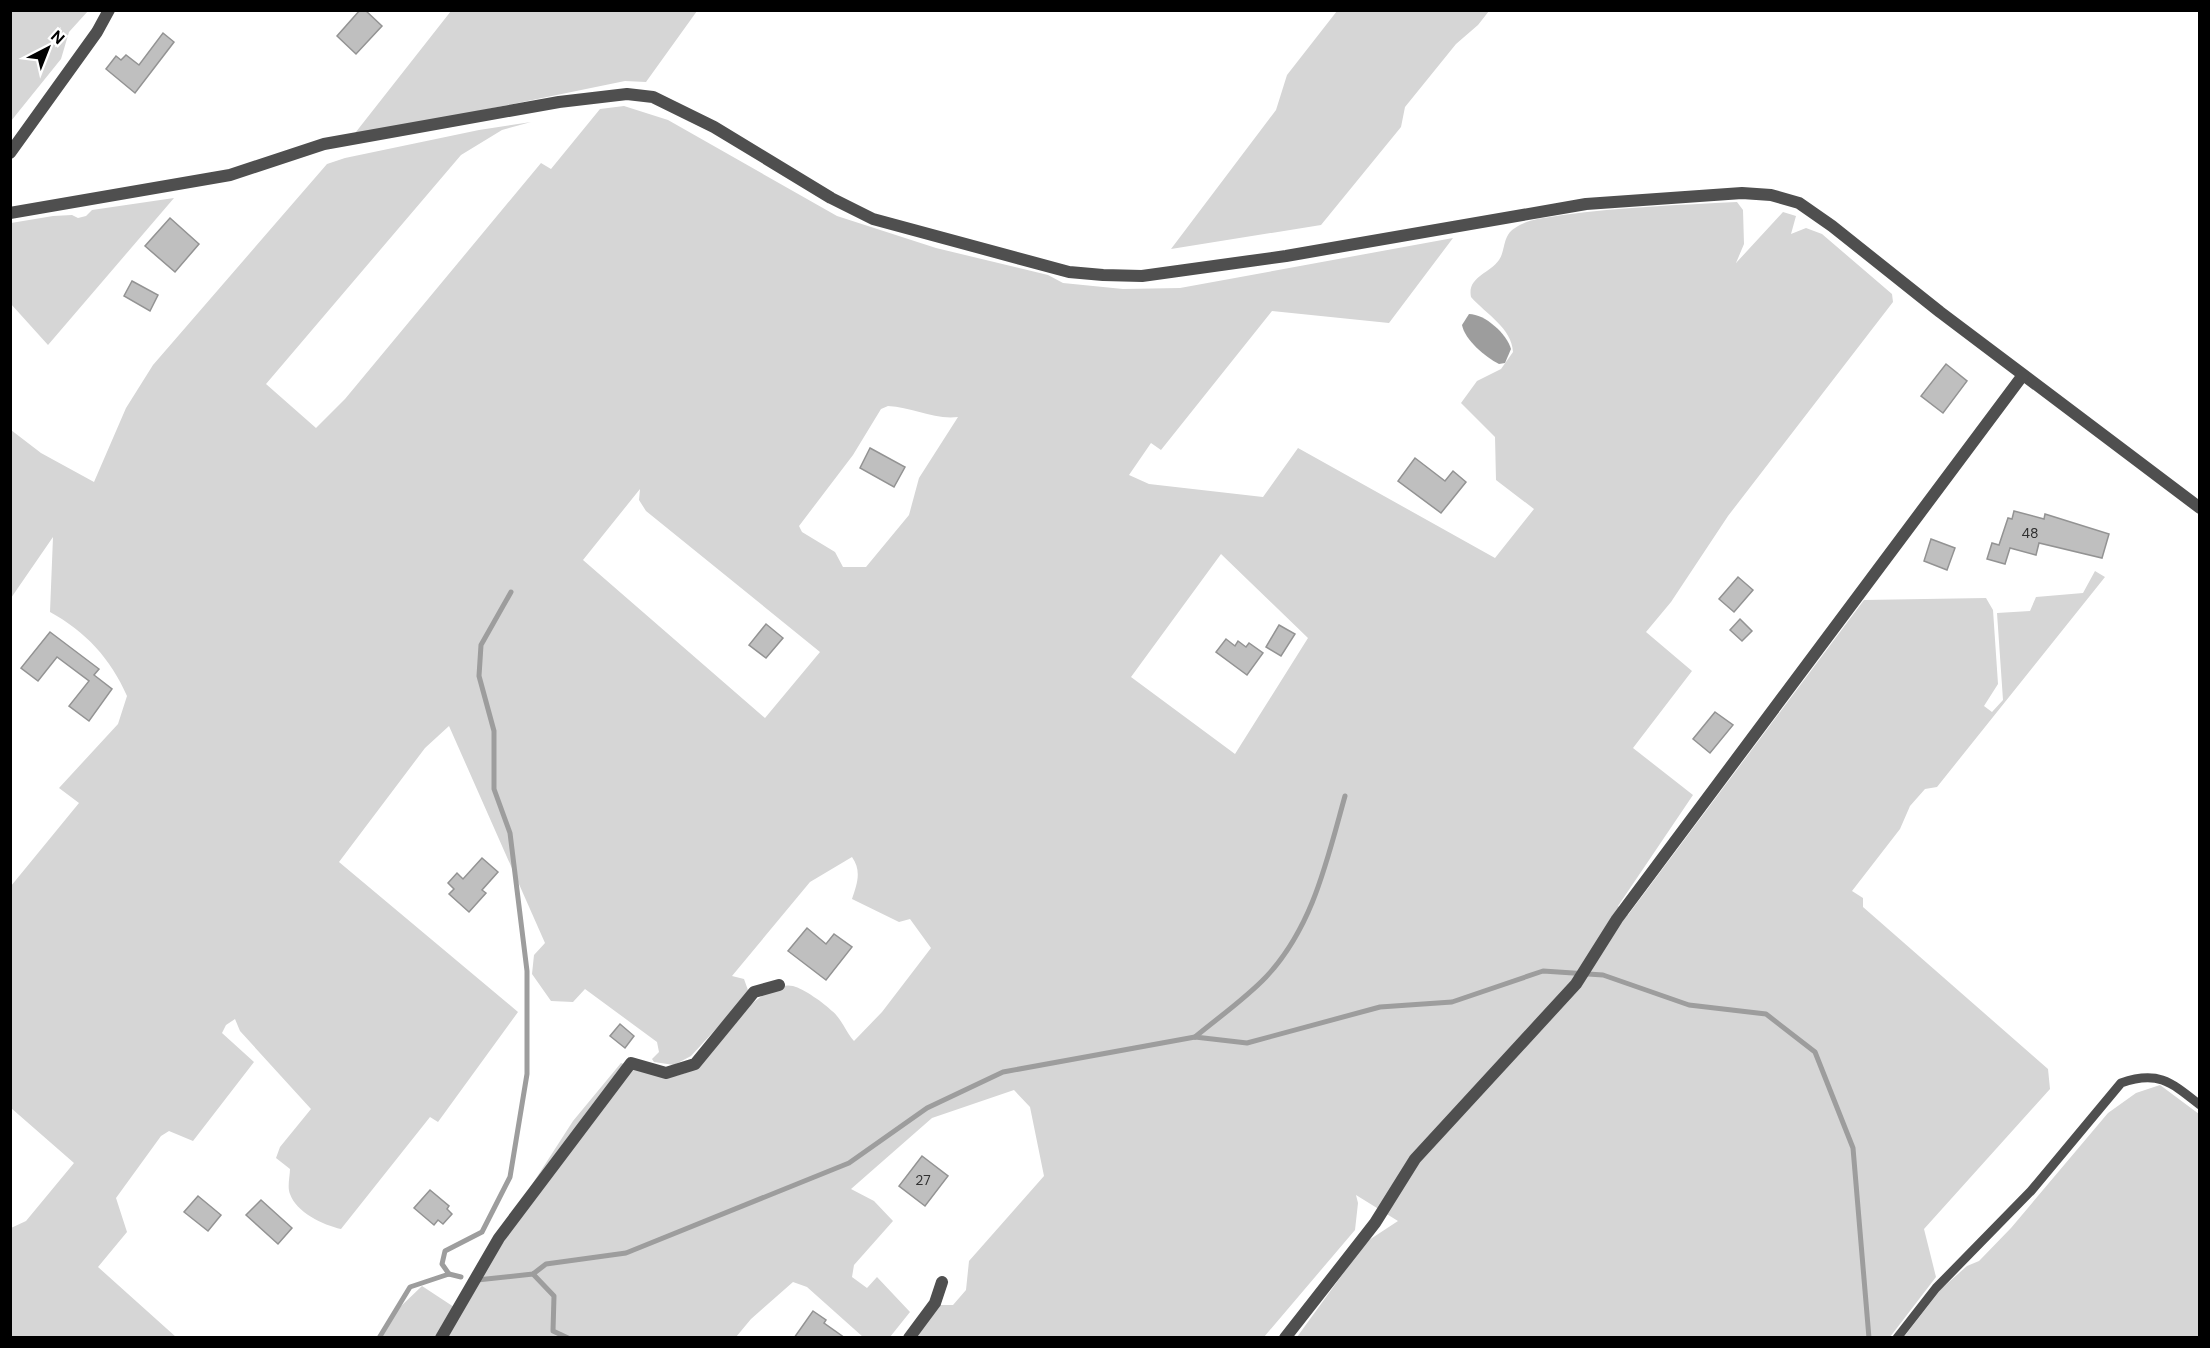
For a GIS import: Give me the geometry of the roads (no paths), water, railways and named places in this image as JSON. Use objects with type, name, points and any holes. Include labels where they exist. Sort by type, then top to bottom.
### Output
[{"type":"street","points":[[10,153],[97,32],[109,10]]},
{"type":"street","points":[[10,213],[230,175],[324,144],[559,102],[627,94],[653,97],[714,127],[831,198],[873,219],[1069,272],[1142,276],[1286,256],[1586,204],[1742,193],[1771,195],[1799,203],[1832,226],[2199,508]]},
{"type":"street","points":[[1285,1338],[1375,1223],[1415,1159],[1576,984],[1617,919],[2023,375]]},
{"type":"street","points":[[441,1338],[499,1238],[631,1063],[666,1073],[695,1064],[754,992],[779,985]]},
{"type":"street","points":[[909,1338],[935,1303],[942,1282]]},
{"type":"lane","points":[[1897,1338],[1936,1288],[2031,1191],[2121,1083],[2137,1077],[2158,1077],[2173,1084],[2199,1106]]},
{"type":"waterway","points":[[449,1274],[442,1264],[445,1251],[482,1232],[510,1177],[527,1074],[527,971],[510,833],[494,789],[494,731],[479,676],[481,645],[511,592]]},
{"type":"waterway","points":[[1195,1037],[1258,985],[1296,937],[1316,892],[1345,796]]},
{"type":"waterway","points":[[477,1280],[533,1274],[546,1264],[626,1253],[849,1163],[927,1108],[1003,1072],[1195,1037],[1247,1043],[1380,1007],[1452,1002],[1543,971],[1603,975],[1689,1005],[1766,1014],[1815,1052],[1853,1148],[1869,1338]]},
{"type":"waterway","points":[[379,1338],[410,1287],[449,1274],[461,1277]]},
{"type":"waterway","points":[[533,1274],[554,1296],[553,1331],[568,1338]]}]
